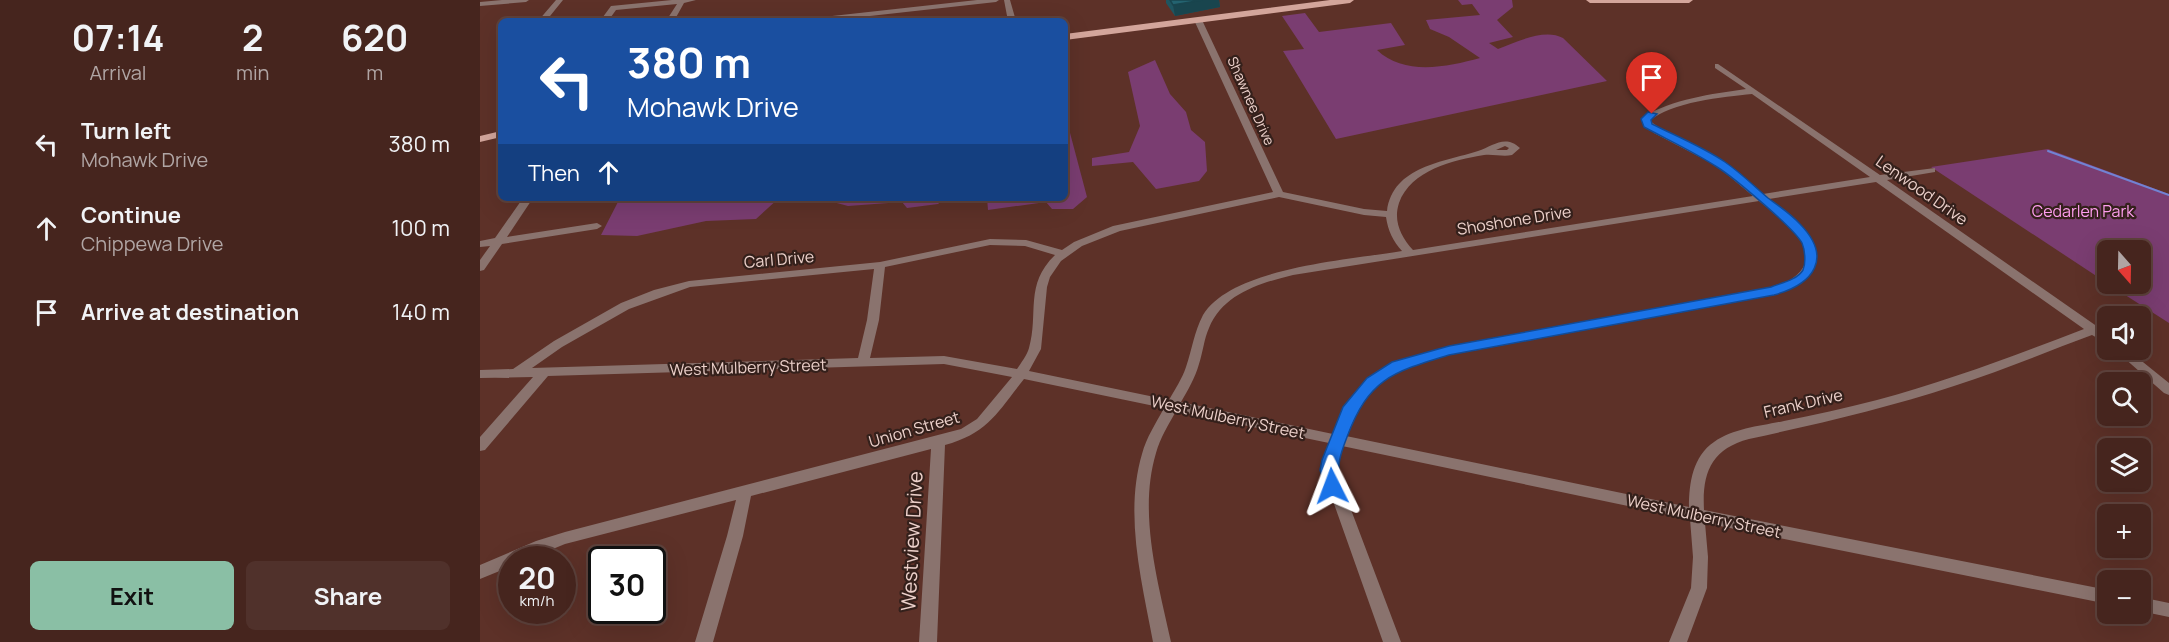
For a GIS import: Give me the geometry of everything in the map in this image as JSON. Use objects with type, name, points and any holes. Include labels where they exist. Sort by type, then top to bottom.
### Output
[{"type":"main road","points":[[1068,37],[1198,20],[1310,2],[1350,0]]},
{"type":"main road","points":[[1590,0],[1689,0]]},
{"type":"main road","points":[[480,139],[498,135]]},
{"type":"street","points":[[480,4],[526,0]]},
{"type":"street","points":[[545,18],[560,0]]},
{"type":"street","points":[[606,18],[614,8],[693,0]]},
{"type":"street","points":[[832,18],[996,0]]},
{"type":"street","points":[[1007,0],[1011,18]]},
{"type":"street","points":[[672,18],[682,1]]},
{"type":"street","name":"Shawnee Drive","points":[[1198,20],[1279,194]]},
{"type":"street","name":"Lenwood Drive","points":[[1718,66],[2097,333]]},
{"type":"street","points":[[1392,642],[1332,486],[1329,470],[1337,440],[1350,407],[1362,392],[1384,373],[1412,360],[1449,351],[1774,291],[1796,283],[1810,268],[1812,260],[1808,243],[1796,226],[1713,159],[1646,122],[1652,114],[1680,105],[1753,91]]},
{"type":"street","points":[[1410,253],[1398,242],[1392,228],[1391,214],[1400,191],[1418,173],[1452,159],[1484,152]]},
{"type":"street","name":"Shoshone Drive","points":[[1162,642],[1144,529],[1142,482],[1157,432],[1174,406],[1194,363],[1203,327],[1216,306],[1226,298],[1250,284],[1278,275],[1876,177],[1932,170]]},
{"type":"street","name":"Union Street","points":[[480,572],[541,546],[938,442],[974,428],[1021,374],[1035,349],[1044,277],[1063,254],[1078,244],[1117,228],[1279,194],[1364,212],[1391,214]]},
{"type":"street","points":[[480,268],[526,201]]},
{"type":"street","points":[[480,244],[597,226]]},
{"type":"street","name":"Carl Drive","points":[[516,373],[558,344],[625,306],[676,287],[710,281],[880,265],[990,242],[1026,243],[1063,254]]},
{"type":"street","points":[[864,363],[873,320],[880,265]]},
{"type":"street","name":"Frank Drive","points":[[1678,642],[1681,628],[1690,614],[1700,587],[1698,482],[1704,462],[1722,444],[1733,438],[1936,387],[2092,330]]},
{"type":"street","name":"West Mulberry Street","points":[[480,374],[944,360],[2097,595]]},
{"type":"street","points":[[2135,360],[2169,390]]},
{"type":"street","points":[[480,446],[545,372]]},
{"type":"street","name":"Westview Drive","points":[[928,642],[938,442]]},
{"type":"street","points":[[704,642],[735,536],[745,491]]},
{"type":"street","points":[[2151,606],[2169,610]]},
{"type":"green space","points":[[1458,0],[1512,0],[1513,7],[1497,20],[1513,37],[1489,43],[1498,49],[1530,37],[1556,35],[1563,38],[1607,81],[1336,139],[1283,51],[1304,49],[1282,16],[1305,13],[1319,32],[1391,23],[1405,45],[1377,50],[1400,63],[1426,67],[1440,66],[1480,58],[1449,37],[1430,29],[1426,20],[1480,15],[1472,4],[1462,5]]},
{"type":"green space","points":[[1155,60],[1170,94],[1186,112],[1191,130],[1205,142],[1207,171],[1199,181],[1156,189],[1133,162],[1092,166],[1092,158],[1129,152],[1140,126],[1128,72]]},
{"type":"green space","points":[[1068,125],[1087,197],[1073,209],[1052,209],[1046,202],[988,210],[987,201],[1068,201]]},
{"type":"green space","name":"Cedarlen Park","points":[[2048,149],[2169,194],[2169,323],[2151,311],[2151,306],[2142,306],[2124,294],[2151,294],[2151,240],[2097,240],[2097,276],[1931,167]]},
{"type":"green space","points":[[618,201],[776,201],[756,219],[706,221],[637,236],[601,235]]},
{"type":"green space","points":[[942,201],[938,204],[907,208],[902,202],[848,206],[833,202]]},
{"type":"building","points":[[1170,0],[1202,0],[1173,5]]},
{"type":"waterway","points":[[2048,151],[2169,195]]},
{"type":"route","points":[[1332,486],[1329,470],[1332,451],[1350,407],[1372,382],[1397,366],[1449,351],[1774,291],[1796,283],[1804,276],[1810,268],[1811,251],[1803,234],[1796,226],[1721,165],[1685,143],[1648,125],[1646,119],[1652,114]]}]
